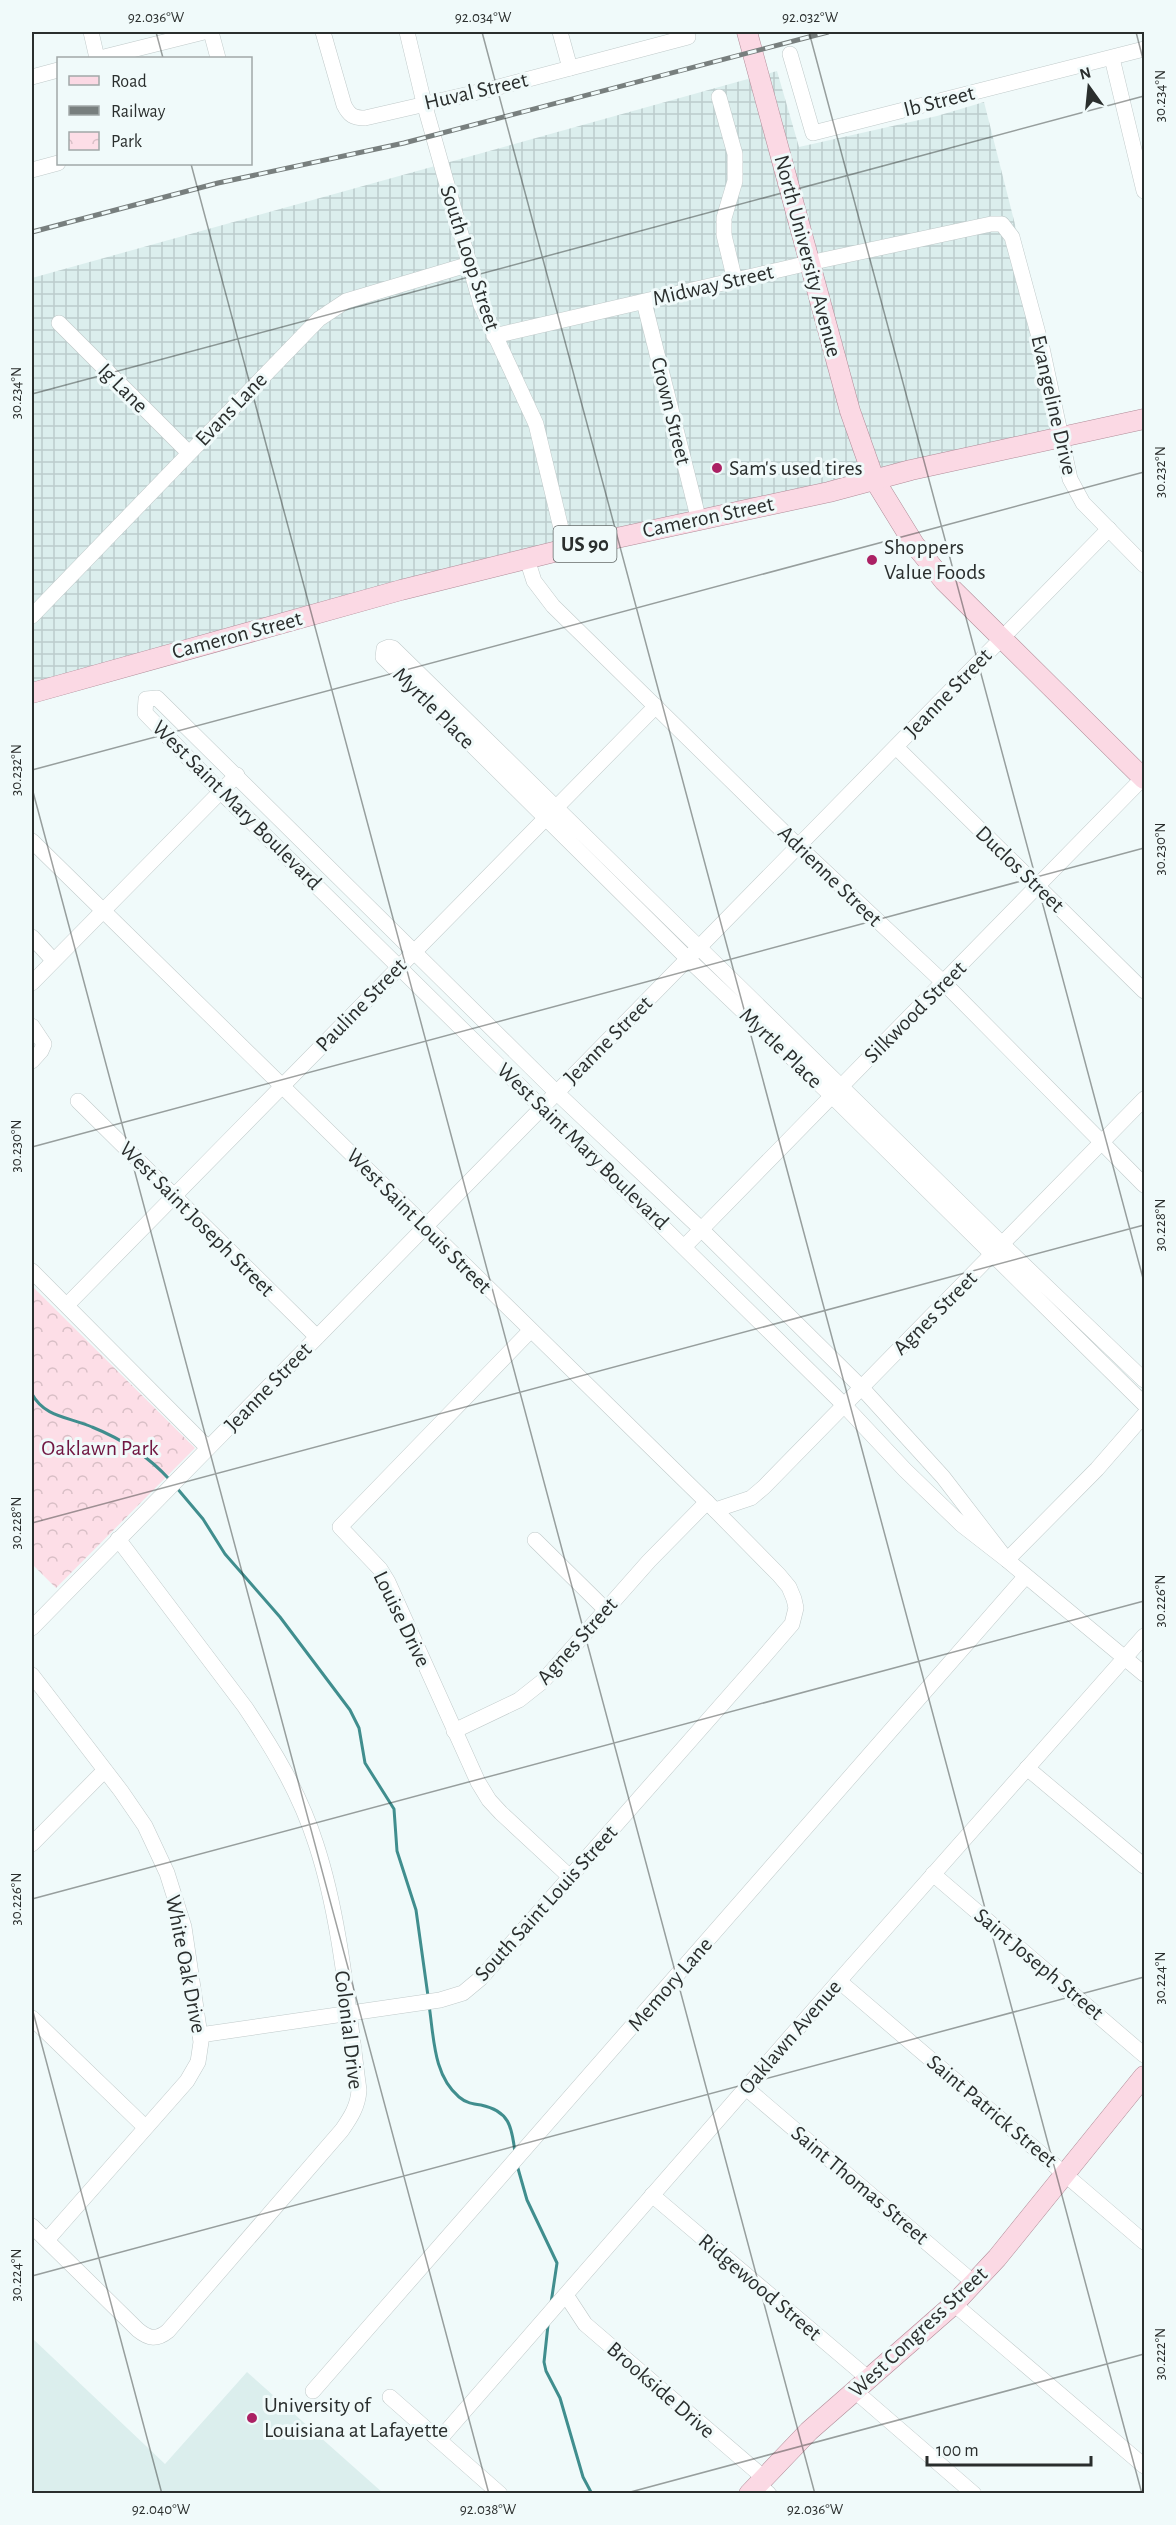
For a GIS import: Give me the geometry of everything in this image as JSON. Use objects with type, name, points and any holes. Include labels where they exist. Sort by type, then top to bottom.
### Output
[{"type":"main road","name":"North University Avenue","points":[[747,32],[860,444],[874,479],[901,525],[931,567],[1144,778]]},
{"type":"main road","name":"Cameron Street","points":[[32,693],[390,593],[566,549],[829,492],[874,479],[1144,419]]},
{"type":"main road","name":"West Congress Street","points":[[760,2487],[809,2431],[954,2304],[974,2283],[997,2258],[1144,2076]]},
{"type":"street","points":[[91,32],[99,57]]},
{"type":"street","points":[[103,57],[204,32]]},
{"type":"street","points":[[211,32],[218,57]]},
{"type":"street","name":"Huval Street","points":[[323,32],[344,105],[352,116],[365,118],[491,89],[688,37]]},
{"type":"street","name":"South Loop Street","points":[[406,32],[481,305],[536,424],[566,549]]},
{"type":"street","points":[[560,32],[570,68]]},
{"type":"street","name":"Ib Street","points":[[790,54],[813,133],[1144,50]]},
{"type":"street","points":[[1112,58],[1144,191]]},
{"type":"street","points":[[32,77],[57,70]]},
{"type":"street","points":[[719,97],[735,154],[735,181],[724,218],[724,235],[735,281]]},
{"type":"street","points":[[32,170],[57,163]]},
{"type":"street","name":"Midway Street","points":[[494,336],[809,262],[991,224],[1002,224]]},
{"type":"street","name":"Evangeline Drive","points":[[1002,224],[1012,237],[1042,348],[1070,479],[1083,503],[1144,565]]},
{"type":"street","name":"Evans Lane","points":[[32,616],[328,312],[346,301],[470,264]]},
{"type":"street","name":"Crown Street","points":[[644,302],[699,521]]},
{"type":"street","name":"Ig Lane","points":[[59,323],[189,453]]},
{"type":"street","name":"Jeanne Street","points":[[32,1628],[1109,529]]},
{"type":"street","name":"Adrienne Street","points":[[527,559],[534,581],[553,606],[798,846],[944,983],[1144,1185]]},
{"type":"street","name":"Myrtle Place","points":[[1144,1380],[837,1091],[688,959],[550,812],[393,648],[384,649],[383,657],[550,812],[699,947],[837,1091],[991,1256],[1144,1404]]},
{"type":"street","name":"West Saint Mary Boulevard","points":[[1007,1560],[943,1477],[861,1388],[701,1229],[556,1092],[158,698],[146,699],[145,713],[221,792],[685,1246],[844,1404],[905,1470],[962,1525],[1144,1674]]},
{"type":"street","name":"Pauline Street","points":[[67,1305],[656,706]]},
{"type":"street","name":"Duclos Street","points":[[896,747],[1144,991]]},
{"type":"street","points":[[32,983],[237,775]]},
{"type":"street","name":"Silkwood Street","points":[[685,1246],[1144,778]]},
{"type":"street","name":"West Saint Louis Street","points":[[32,841],[530,1332],[711,1506],[779,1575],[789,1587],[796,1608]]},
{"type":"street","points":[[32,937],[53,960]]},
{"type":"street","points":[[32,970],[53,960]]},
{"type":"street","points":[[32,1026],[44,1044],[32,1061]]},
{"type":"street","name":"Agnes Street","points":[[454,1731],[527,1694],[552,1672],[606,1610],[711,1506],[750,1498],[764,1487],[1144,1099]]},
{"type":"street","name":"West Saint Joseph Street","points":[[78,1101],[317,1337]]},
{"type":"street","points":[[32,1271],[208,1448]]},
{"type":"street","name":"Louise Drive","points":[[530,1332],[340,1527],[380,1569],[388,1582],[454,1731],[489,1800],[570,1876]]},
{"type":"street","points":[[1007,1560],[1097,1469],[1144,1415]]},
{"type":"street","name":"Colonial Drive","points":[[32,2226],[138,2330],[153,2338],[161,2336],[342,2130],[353,2113],[359,2090],[329,1892],[316,1845],[290,1780],[245,1707],[118,1539]]},
{"type":"street","points":[[536,1540],[606,1610]]},
{"type":"street","name":"Memory Lane","points":[[314,2391],[1025,1577]]},
{"type":"street","name":"South Saint Louis Street","points":[[200,2035],[440,2000],[463,1993],[481,1978],[787,1629],[794,1618],[796,1608]]},
{"type":"street","name":"Oaklawn Avenue","points":[[439,2440],[839,1981],[1144,1636]]},
{"type":"street","name":"White Oak Drive","points":[[32,1675],[145,1827],[167,1874],[183,1927],[200,2035],[200,2055],[193,2072],[47,2240]]},
{"type":"street","points":[[1027,1768],[1144,1866]]},
{"type":"street","points":[[32,1844],[104,1771]]},
{"type":"street","name":"Saint Joseph Street","points":[[933,1874],[1144,2055]]},
{"type":"street","name":"Saint Patrick Street","points":[[839,1981],[1144,2242]]},
{"type":"street","points":[[32,2019],[146,2127]]},
{"type":"street","name":"Saint Thomas Street","points":[[746,2088],[974,2283]]},
{"type":"street","name":"Ridgewood Street","points":[[652,2195],[862,2385],[974,2493]]},
{"type":"street","name":"Brookside Drive","points":[[566,2295],[585,2324],[760,2487]]},
{"type":"street","points":[[954,2304],[1144,2466]]},
{"type":"street","points":[[390,2397],[500,2493]]},
{"type":"shaded area","points":[[777,71],[799,147],[937,116],[984,102],[1066,426],[32,688],[32,278]]},
{"type":"shaded area","name":"University of Louisiana at Lafayette","points":[[32,2338],[165,2464],[247,2372],[383,2493],[32,2493]]},
{"type":"green space","name":"Oaklawn Park","points":[[32,1286],[195,1448],[56,1588],[32,1564]]},
{"type":"waterway","points":[[32,1394],[37,1402],[51,1412],[92,1427],[124,1443],[153,1463],[170,1480]]},
{"type":"waterway","points":[[176,1487],[203,1519],[225,1554],[280,1617],[350,1710],[359,1728],[365,1763],[394,1809],[397,1851],[416,1910],[428,1996]]},
{"type":"waterway","points":[[429,2005],[436,2055],[444,2078],[450,2088],[462,2099],[498,2111],[503,2116],[510,2128],[515,2153]]},
{"type":"waterway","points":[[517,2165],[527,2200],[557,2263],[551,2303]]},
{"type":"waterway","points":[[548,2325],[544,2362],[546,2371],[560,2398],[583,2477],[592,2494]]},
{"type":"railway","points":[[32,232],[218,183],[404,143],[828,32]]},
{"type":"place","name":"Sam's used tires","points":[[717,468]]},
{"type":"place","name":"Shoppers Value Foods","points":[[872,560]]},
{"type":"place","name":"University of Louisiana at Lafayette","points":[[252,2418]]}]
